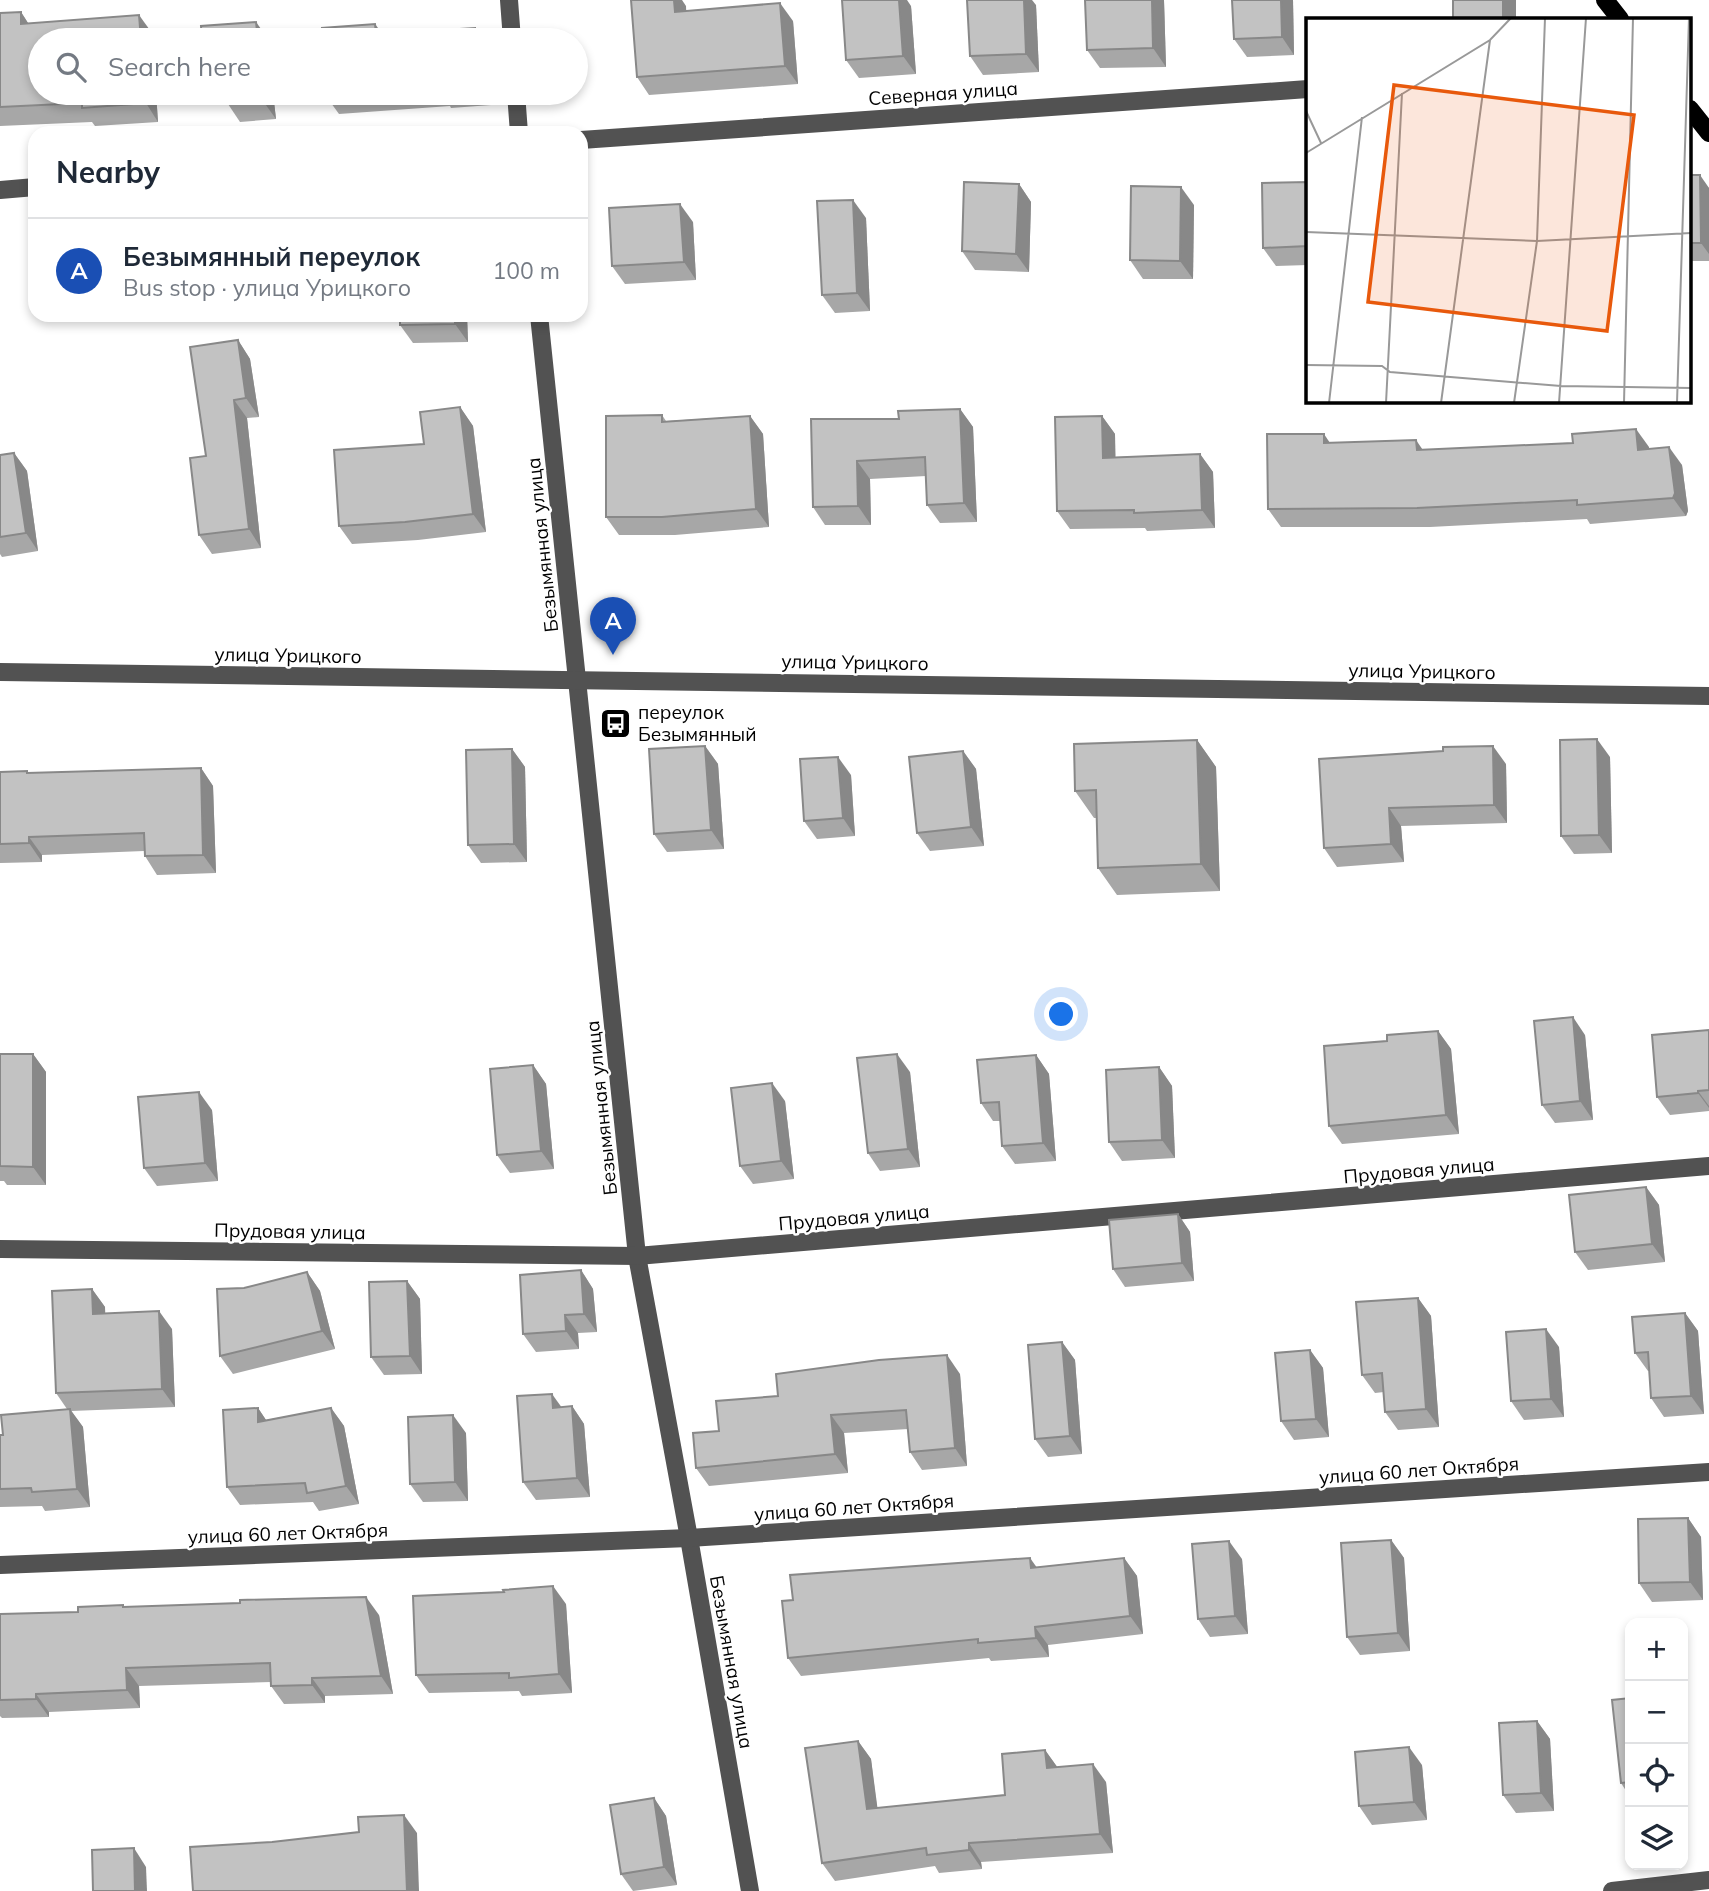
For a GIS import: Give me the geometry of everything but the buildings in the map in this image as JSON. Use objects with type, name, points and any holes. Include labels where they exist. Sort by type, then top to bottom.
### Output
[{"type":"main road","points":[[1605,0],[1619,18]]},
{"type":"main road","points":[[1692,112],[1709,133]]},
{"type":"street","points":[[509,0],[511,28]]},
{"type":"street","name":"Северная улица","points":[[588,139],[1306,89]]},
{"type":"street","points":[[517,105],[518,126]]},
{"type":"street","points":[[0,190],[28,188]]},
{"type":"street","name":"Безымянная улица","points":[[539,322],[637,1256],[750,1891]]},
{"type":"street","name":"улица Урицкого","points":[[0,672],[1709,696]]},
{"type":"street","name":"Прудовая улица","points":[[0,1248],[637,1256],[1709,1166]]},
{"type":"street","name":"улица 60 лет Октября","points":[[0,1565],[689,1538],[1709,1472]]},
{"type":"street","points":[[1612,1891],[1709,1880]]},
{"type":"place","name":"Безымянный переулок","points":[[613,655]]},
{"type":"place","name":"переулок Безымянный","points":[[615,723]]}]
